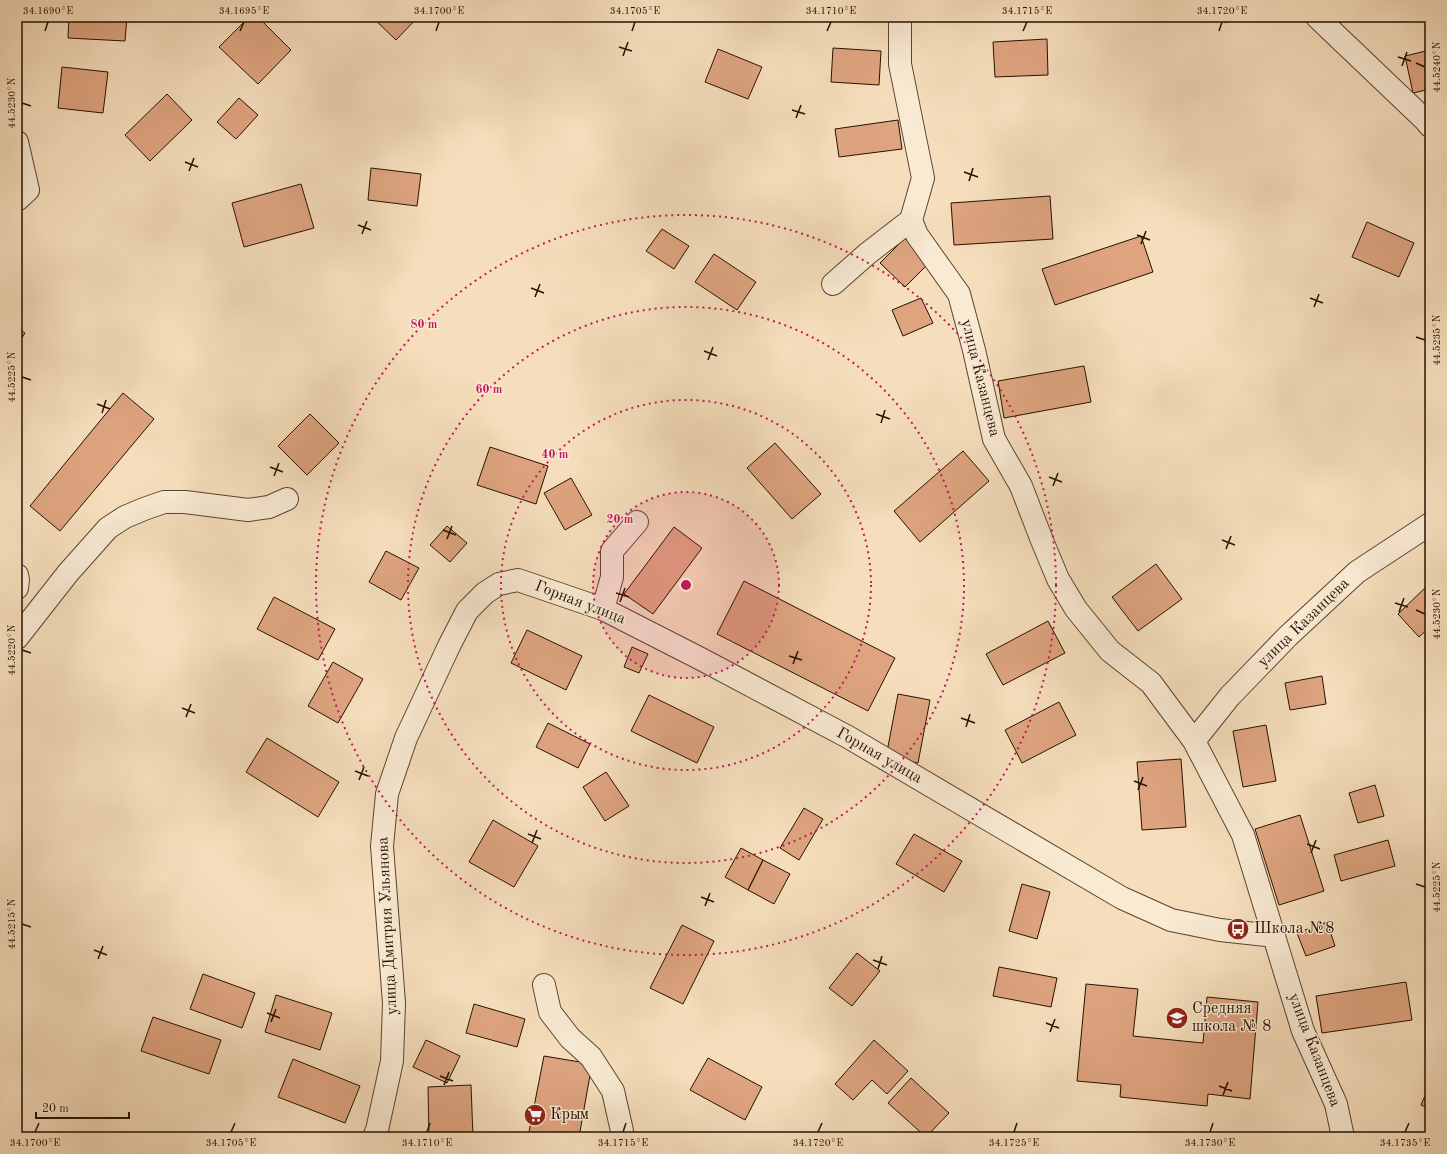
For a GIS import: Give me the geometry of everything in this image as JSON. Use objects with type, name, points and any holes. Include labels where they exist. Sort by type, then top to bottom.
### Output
[{"type":"street","points":[[833,284],[867,254],[912,220],[923,178],[900,64],[900,17]]},
{"type":"street","points":[[1317,17],[1426,120],[1430,126]]},
{"type":"street","points":[[17,142],[28,190],[17,200]]},
{"type":"street","name":"улица Казанцева","points":[[912,220],[917,235],[959,294],[974,350],[994,439],[1021,486],[1058,579],[1076,609],[1110,651],[1151,683],[1194,741],[1243,835],[1303,1031],[1336,1104],[1343,1137]]},
{"type":"street","points":[[17,638],[68,573],[108,528],[125,517],[144,508],[164,502],[185,502],[248,510],[269,507],[287,499]]},
{"type":"street","points":[[603,609],[612,577],[612,551],[637,522]]},
{"type":"street","name":"улица Казанцева","points":[[1194,741],[1230,696],[1288,636],[1357,572],[1430,524]]},
{"type":"street","points":[[17,575],[17,588]]},
{"type":"street","name":"Горная улица","points":[[485,592],[499,584],[518,580],[603,609],[701,659],[848,738],[1122,898],[1171,920],[1220,930],[1274,936]]},
{"type":"street","name":"улица Дмитрия Ульянова","points":[[374,1137],[378,1130],[392,1061],[394,1003],[382,846],[387,794],[406,738],[449,646],[467,611],[485,592]]},
{"type":"street","points":[[544,986],[550,1012],[570,1038],[590,1057],[613,1091],[622,1137]]},
{"type":"building","points":[[69,17],[127,17],[125,41],[68,38]]},
{"type":"building","points":[[249,17],[258,17],[291,50],[258,84],[219,47]]},
{"type":"building","points":[[372,17],[418,17],[396,40]]},
{"type":"building","points":[[1219,17],[1231,17],[1226,23]]},
{"type":"building","points":[[1047,39],[1048,75],[995,77],[993,42]]},
{"type":"building","points":[[833,48],[881,51],[879,85],[831,82]]},
{"type":"building","points":[[718,49],[762,67],[748,99],[705,82]]},
{"type":"building","points":[[1430,50],[1430,89],[1413,93],[1405,56]]},
{"type":"building","points":[[62,67],[108,72],[103,113],[58,108]]},
{"type":"building","points":[[167,94],[192,120],[150,161],[125,135]]},
{"type":"building","points":[[239,98],[258,115],[236,139],[217,122]]},
{"type":"building","points":[[898,120],[902,149],[839,157],[835,129]]},
{"type":"building","points":[[371,168],[421,174],[417,206],[368,200]]},
{"type":"building","points":[[301,184],[314,228],[244,247],[232,203]]},
{"type":"building","points":[[1050,196],[1053,239],[954,245],[951,203]]},
{"type":"building","points":[[1367,222],[1414,243],[1399,277],[1352,257]]},
{"type":"building","points":[[662,229],[689,246],[674,269],[646,251]]},
{"type":"building","points":[[1141,236],[1153,272],[1055,305],[1042,269]]},
{"type":"building","points":[[905,238],[929,263],[905,287],[880,263]]},
{"type":"building","points":[[714,254],[756,282],[737,310],[695,282]]},
{"type":"building","points":[[921,298],[933,323],[903,336],[892,310]]},
{"type":"building","points":[[17,328],[25,333],[17,346]]},
{"type":"building","points":[[1084,366],[1091,402],[1004,418],[998,381]]},
{"type":"building","points":[[123,393],[154,419],[60,531],[30,506]]},
{"type":"building","points":[[310,414],[339,443],[307,475],[278,446]]},
{"type":"building","points":[[775,443],[821,494],[792,519],[747,468]]},
{"type":"building","points":[[490,447],[548,466],[536,504],[477,485]]},
{"type":"building","points":[[963,451],[989,481],[920,542],[894,511]]},
{"type":"building","points":[[571,478],[592,515],[565,530],[544,493]]},
{"type":"building","points":[[447,526],[467,543],[450,562],[430,545]]},
{"type":"building","points":[[674,527],[702,548],[653,614],[624,594]]},
{"type":"building","points":[[386,551],[419,568],[401,600],[369,582]]},
{"type":"building","points":[[1156,564],[1182,599],[1138,631],[1112,597]]},
{"type":"building","points":[[744,581],[895,658],[868,711],[717,634]]},
{"type":"building","points":[[1430,583],[1430,627],[1419,637],[1398,614]]},
{"type":"building","points":[[274,597],[335,629],[318,660],[257,629]]},
{"type":"building","points":[[1048,621],[1065,653],[1003,685],[986,654]]},
{"type":"building","points":[[527,630],[582,656],[566,690],[511,663]]},
{"type":"building","points":[[632,647],[648,654],[639,673],[624,667]]},
{"type":"building","points":[[333,662],[363,679],[338,723],[308,706]]},
{"type":"building","points":[[1322,676],[1326,704],[1290,710],[1285,683]]},
{"type":"building","points":[[898,694],[930,700],[918,763],[886,757]]},
{"type":"building","points":[[649,695],[714,727],[697,763],[631,731]]},
{"type":"building","points":[[1059,702],[1076,735],[1022,763],[1005,730]]},
{"type":"building","points":[[548,723],[590,744],[578,768],[536,747]]},
{"type":"building","points":[[1266,725],[1276,781],[1243,787],[1233,731]]},
{"type":"building","points":[[267,738],[339,782],[318,817],[246,772]]},
{"type":"building","points":[[1181,759],[1186,827],[1142,830],[1137,762]]},
{"type":"building","points":[[606,772],[629,806],[605,821],[583,787]]},
{"type":"building","points":[[1375,785],[1384,816],[1358,823],[1349,793]]},
{"type":"building","points":[[804,808],[823,819],[799,860],[780,848]]},
{"type":"building","points":[[1300,815],[1324,891],[1279,905],[1255,829]]},
{"type":"building","points":[[493,820],[538,846],[514,887],[469,862]]},
{"type":"building","points":[[914,834],[962,861],[944,892],[896,864]]},
{"type":"building","points":[[1388,840],[1395,866],[1341,881],[1334,855]]},
{"type":"building","points":[[741,848],[763,860],[748,890],[725,877]]},
{"type":"building","points":[[763,860],[790,874],[774,904],[748,890]]},
{"type":"building","points":[[1022,884],[1050,892],[1037,939],[1009,931]]},
{"type":"building","points":[[1327,922],[1335,946],[1306,956],[1297,933]]},
{"type":"building","points":[[682,925],[714,941],[683,1004],[650,988]]},
{"type":"building","points":[[857,953],[880,971],[852,1006],[829,988]]},
{"type":"building","points":[[999,967],[1057,978],[1051,1007],[993,996]]},
{"type":"building","points":[[203,974],[255,993],[242,1028],[190,1009]]},
{"type":"building","points":[[1406,982],[1412,1020],[1322,1033],[1316,996]]},
{"type":"building","points":[[1086,984],[1138,989],[1133,1036],[1203,1043],[1207,997],[1258,1002],[1250,1099],[1208,1094],[1207,1106],[1120,1097],[1121,1085],[1077,1081]]},
{"type":"building","points":[[276,995],[332,1013],[320,1050],[265,1032]]},
{"type":"building","points":[[474,1004],[525,1019],[517,1047],[466,1033]]},
{"type":"building","points":[[153,1017],[221,1040],[209,1074],[141,1051]]},
{"type":"building","points":[[426,1040],[460,1056],[447,1083],[413,1067]]},
{"type":"building","points":[[874,1040],[908,1071],[887,1094],[872,1080],[853,1100],[835,1084]]},
{"type":"building","points":[[544,1056],[592,1064],[579,1137],[528,1137]]},
{"type":"building","points":[[708,1058],[762,1087],[745,1120],[690,1090]]},
{"type":"building","points":[[293,1059],[360,1086],[345,1123],[278,1097]]},
{"type":"building","points":[[911,1078],[949,1113],[926,1137],[888,1103]]},
{"type":"building","points":[[1430,1084],[1430,1109],[1421,1105]]},
{"type":"building","points":[[471,1085],[473,1137],[429,1137],[428,1087]]},
{"type":"place","name":"Школа №8","points":[[1238,929]]},
{"type":"place","name":"Средняя школа № 8","points":[[1177,1018]]},
{"type":"place","name":"Крым","points":[[535,1115]]}]
